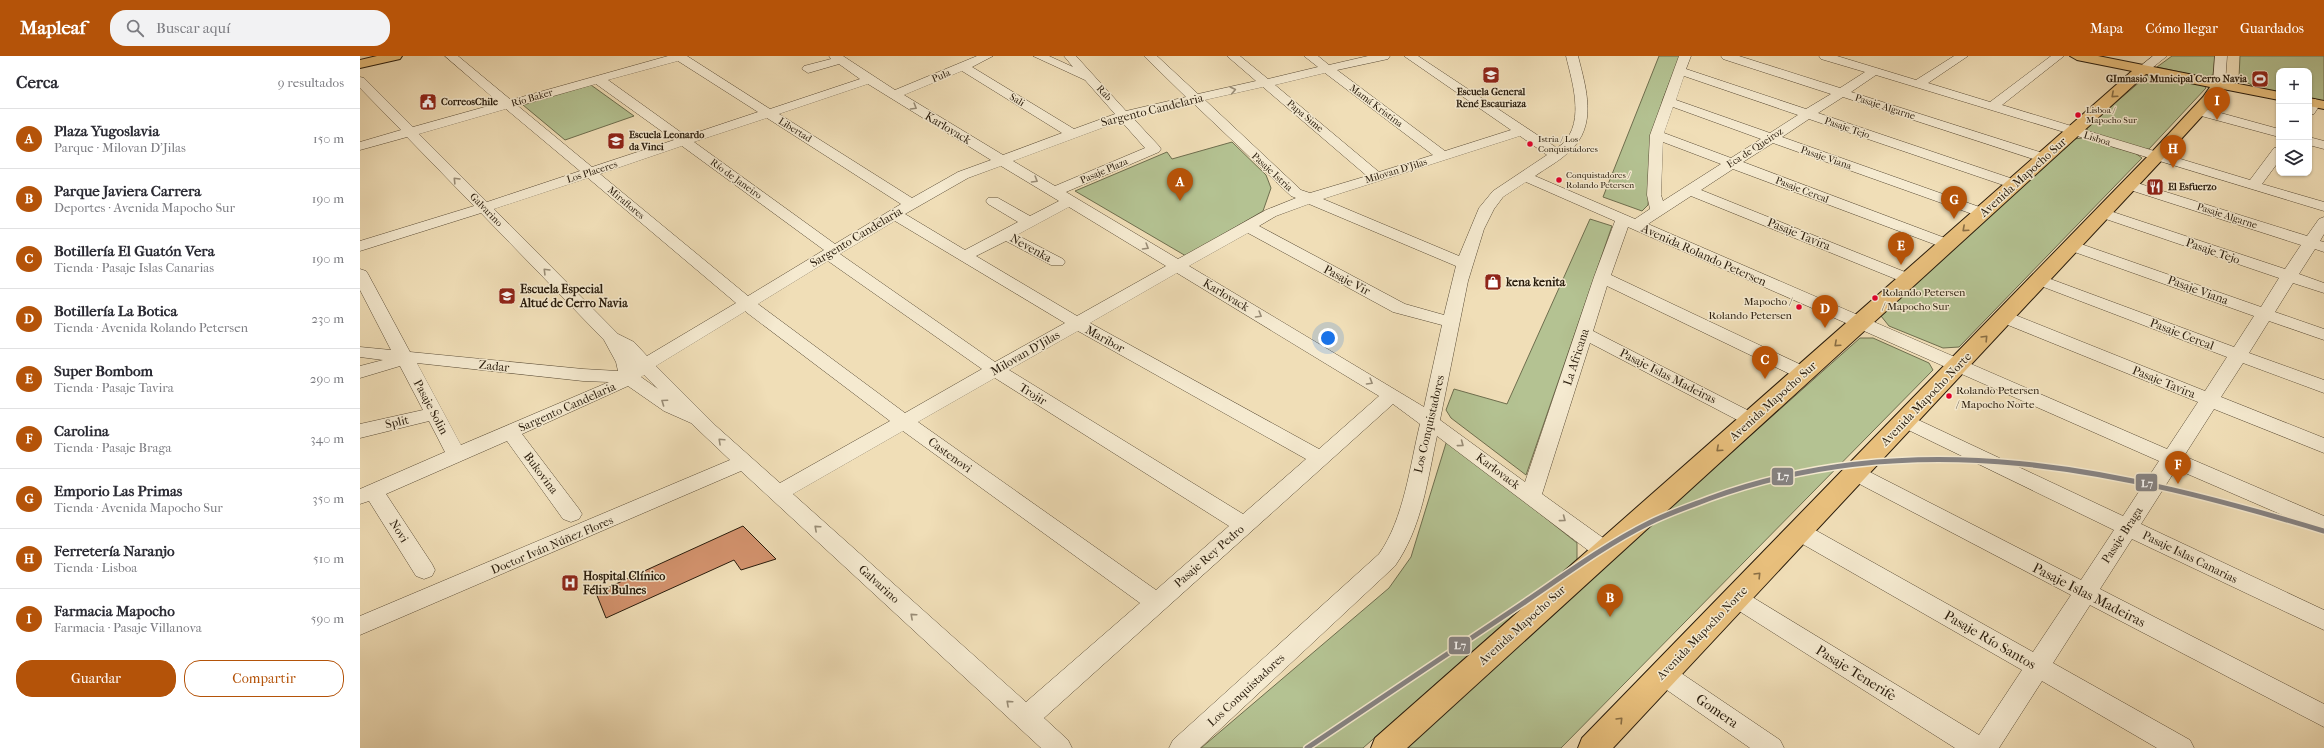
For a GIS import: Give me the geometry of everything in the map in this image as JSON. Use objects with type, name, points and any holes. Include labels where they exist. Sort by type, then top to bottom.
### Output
[{"type":"main road","points":[[360,58],[367,56]]},
{"type":"main road","points":[[360,64],[395,56]]},
{"type":"main road","points":[[2077,56],[2276,95]]},
{"type":"main road","name":"Avenida Mapocho Sur","points":[[1386,748],[2143,69]]},
{"type":"main road","name":"Avenida Mapocho Norte","points":[[1593,748],[2156,157],[2199,111],[2219,84]]},
{"type":"street","name":"Miraflores","points":[[451,56],[746,303]]},
{"type":"street","name":"Río Baker","points":[[360,146],[680,56]]},
{"type":"street","name":"Libertad","points":[[680,56],[911,204]]},
{"type":"street","name":"Pula","points":[[894,95],[987,56]]},
{"type":"street","points":[[1039,56],[1091,79]]},
{"type":"street","name":"Rab","points":[[1070,56],[1154,149]]},
{"type":"street","name":"Pasaje Istria","points":[[1150,56],[1278,178],[1296,193],[1465,264]]},
{"type":"street","name":"Papa Sime","points":[[1232,56],[1377,177]]},
{"type":"street","name":"Mamá Kristina","points":[[1310,56],[1443,156]]},
{"type":"street","name":"Sargento Candelaria","points":[[367,495],[511,432],[594,382],[628,377],[746,303],[955,179],[1071,133],[1124,115],[1384,56]]},
{"type":"street","points":[[1410,56],[1557,155]]},
{"type":"street","name":"Los Conquistadores","points":[[1182,748],[1394,552],[1407,522],[1465,264],[1481,217],[1491,200],[1524,176],[1557,155],[1571,143],[1578,132],[1582,116],[1583,102],[1572,56]]},
{"type":"street","points":[[1658,210],[1654,195],[1657,135],[1670,102],[1685,56]]},
{"type":"street","name":"Pasaje Algarne","points":[[1727,56],[2044,158]]},
{"type":"street","name":"Lisboa","points":[[1825,56],[2324,207]]},
{"type":"street","points":[[1853,65],[1868,56]]},
{"type":"street","points":[[1918,84],[1962,56]]},
{"type":"street","points":[[1992,107],[2058,56]]},
{"type":"street","name":"Avenida Mapocho Sur","points":[[2143,69],[2161,56]]},
{"type":"street","points":[[2219,84],[2221,56]]},
{"type":"street","points":[[808,69],[839,57]]},
{"type":"street","name":"Karlovack","points":[[839,57],[868,80],[1392,395],[1430,420],[1605,551]]},
{"type":"street","name":"Sali","points":[[963,66],[1071,133]]},
{"type":"street","name":"Pasaje Tejo","points":[[1680,71],[2014,184]]},
{"type":"street","name":"Eca de Queiroz","points":[[1629,222],[1658,210],[1875,71]]},
{"type":"street","name":"Río de Janeiro","points":[[598,79],[684,141],[832,252]]},
{"type":"street","name":"Los Placeres","points":[[360,246],[483,208],[868,80]]},
{"type":"street","name":"Galvarino","points":[[360,81],[411,132],[616,346],[625,362],[628,377],[671,407],[698,420],[1059,748]]},
{"type":"street","points":[[360,99],[375,95]]},
{"type":"street","name":"Pasaje Viana","points":[[1670,102],[1983,213]]},
{"type":"street","points":[[2199,111],[2276,132]]},
{"type":"street","name":"Milovan D'Jilas","points":[[779,493],[1271,213],[1308,199],[1522,131]]},
{"type":"street","name":"Pasaje Cercal","points":[[1657,135],[1947,244]]},
{"type":"street","points":[[2312,142],[2324,145]]},
{"type":"street","name":"Pasaje Plaza","points":[[1054,192],[1154,149]]},
{"type":"street","points":[[2253,186],[2276,156]]},
{"type":"street","name":"Avenida Rolando Petersen","points":[[1524,176],[2324,525]]},
{"type":"street","points":[[1271,213],[1276,195],[1278,178]]},
{"type":"street","name":"Pasaje Algarne","points":[[2129,185],[2317,245]]},
{"type":"street","name":"Pasaje Tavira","points":[[1689,190],[1909,279]]},
{"type":"street","name":"Nevenka","points":[[993,201],[1029,222]]},
{"type":"street","name":"Nevenka","points":[[965,256],[1070,201]]},
{"type":"street","name":"Pasaje Tejo","points":[[2102,213],[2324,288]]},
{"type":"street","name":"Maribor","points":[[894,214],[1077,323],[1320,458]]},
{"type":"street","name":"La Africana","points":[[1531,496],[1602,277],[1629,222]]},
{"type":"street","name":"Pasaje Braga","points":[[1985,748],[2289,276],[2317,245],[2324,222]]},
{"type":"street","name":"Pasaje Vir","points":[[1247,226],[1399,308],[1452,322]]},
{"type":"street","name":"Nevenka","points":[[1006,234],[1057,262]]},
{"type":"street","name":"Pasaje Viana","points":[[2072,246],[2324,335]]},
{"type":"street","name":"Trojir","points":[[832,252],[995,370],[1244,525]]},
{"type":"street","name":"Pasaje Solin","points":[[360,274],[456,456]]},
{"type":"street","points":[[1602,277],[1803,373]]},
{"type":"street","name":"Pasaje Cercal","points":[[2039,280],[2324,388]]},
{"type":"street","name":"Castenovi","points":[[746,303],[904,422],[1156,602]]},
{"type":"street","name":"Pasaje Tavira","points":[[2004,317],[2324,446]]},
{"type":"street","name":"Pasaje Islas Madeiras","points":[[1584,333],[1752,420]]},
{"type":"street","name":"Galvarino","points":[[616,346],[625,343],[634,350],[645,365],[693,411],[698,420]]},
{"type":"street","points":[[594,382],[616,346]]},
{"type":"street","name":"Zadar","points":[[360,352],[594,382]]},
{"type":"street","points":[[360,372],[387,365],[405,357]]},
{"type":"street","name":"Pasaje Rey Pedro","points":[[1026,718],[1392,395]]},
{"type":"street","name":"Split","points":[[360,431],[434,414]]},
{"type":"street","name":"Pasaje Islas Canarias","points":[[1905,421],[2324,621]]},
{"type":"street","name":"Bukovina","points":[[511,432],[571,514]]},
{"type":"street","name":"Doctor Iván Núñez Flores","points":[[360,626],[744,462]]},
{"type":"street","name":"Pasaje Islas Madeiras","points":[[1855,474],[2324,716]]},
{"type":"street","name":"Novi","points":[[367,495],[424,570]]},
{"type":"street","name":"Pasaje Río Santos","points":[[1800,532],[2181,748]]},
{"type":"street","name":"Pasaje Tenerife","points":[[1736,598],[1977,748]]},
{"type":"street","name":"Gomera","points":[[1663,674],[1771,748]]},
{"type":"green space","points":[[1659,56],[1680,56],[1663,99],[1652,137],[1648,205],[1642,211],[1603,197]]},
{"type":"green space","points":[[2172,56],[2215,56],[2213,75],[2203,77],[2157,67]]},
{"type":"green space","name":"GImnasio Municipal Cerro Navia","points":[[2240,56],[2324,56],[2324,101],[2312,99],[2312,68],[2276,68],[2276,91],[2255,87],[2239,78]]},
{"type":"green space","points":[[2149,74],[2203,84],[2206,88],[2149,149],[2140,149],[2090,133],[2086,128]]},
{"type":"green space","points":[[591,85],[634,116],[565,140],[523,105]]},
{"type":"green space","points":[[2083,138],[2135,153],[2142,158],[1959,347],[1943,348],[1889,326],[1881,316],[2073,139]]},
{"type":"green space","points":[[1232,142],[1266,175],[1271,188],[1263,211],[1186,256],[1075,191],[1167,152],[1172,159]]},
{"type":"green space","points":[[1590,219],[1612,226],[1526,475],[1451,418],[1446,410],[1454,389],[1507,404]]},
{"type":"green space","points":[[1860,338],[1873,338],[1929,363],[1933,370],[1561,748],[1400,748]]},
{"type":"green space","points":[[1447,440],[1577,543],[1577,559],[1363,748],[1201,748],[1389,588],[1411,557]]},
{"type":"building","points":[[743,526],[776,559],[741,570],[734,560],[606,618],[596,593]]},
{"type":"transit line","name":"L7","points":[[1307,748],[1576,567],[1631,532],[1670,513],[1751,483],[1833,466],[1915,458],[1997,460],[2079,470],[2161,486],[2243,506],[2324,531]]},
{"type":"place","name":"Escuela General René Escauriaza","points":[[1491,75]]},
{"type":"place","name":"GImnasio Municipal Cerro Navia","points":[[2260,79]]},
{"type":"place","name":"CorreosChile","points":[[428,102]]},
{"type":"place","name":"Lisboa / Mapocho Sur","points":[[2078,115]]},
{"type":"place","name":"Farmacia Mapocho","points":[[2217,120]]},
{"type":"place","name":"Escuela Leonardo da Vinci","points":[[616,141]]},
{"type":"place","name":"Istria / Los Conquistadores","points":[[1530,144]]},
{"type":"place","name":"Ferretería Naranjo","points":[[2173,168]]},
{"type":"place","name":"Conquistadores / Rolando Petersen","points":[[1559,180]]},
{"type":"place","name":"El Esfuerzo","points":[[2155,187]]},
{"type":"place","name":"Plaza Yugoslavia","points":[[1180,201]]},
{"type":"place","name":"Emporio Las Primas","points":[[1954,219]]},
{"type":"place","name":"Super Bombom","points":[[1901,265]]},
{"type":"place","name":"kena kenita","points":[[1493,282]]},
{"type":"place","name":"Escuela Especial Altué de Cerro Navia","points":[[507,296]]},
{"type":"place","name":"Rolando Petersen / Mapocho Sur","points":[[1875,298]]},
{"type":"place","name":"Mapocho / Rolando Petersen","points":[[1799,307]]},
{"type":"place","name":"Botillería La Botica","points":[[1825,328]]},
{"type":"place","name":"Botillería El Guatón Vera","points":[[1765,379]]},
{"type":"place","name":"Rolando Petersen / Mapocho Norte","points":[[1949,396]]},
{"type":"place","name":"Carolina","points":[[2178,484]]},
{"type":"place","name":"Hospital Clínico Félix Bulnes","points":[[570,583]]},
{"type":"place","name":"Parque Javiera Carrera","points":[[1610,617]]}]
